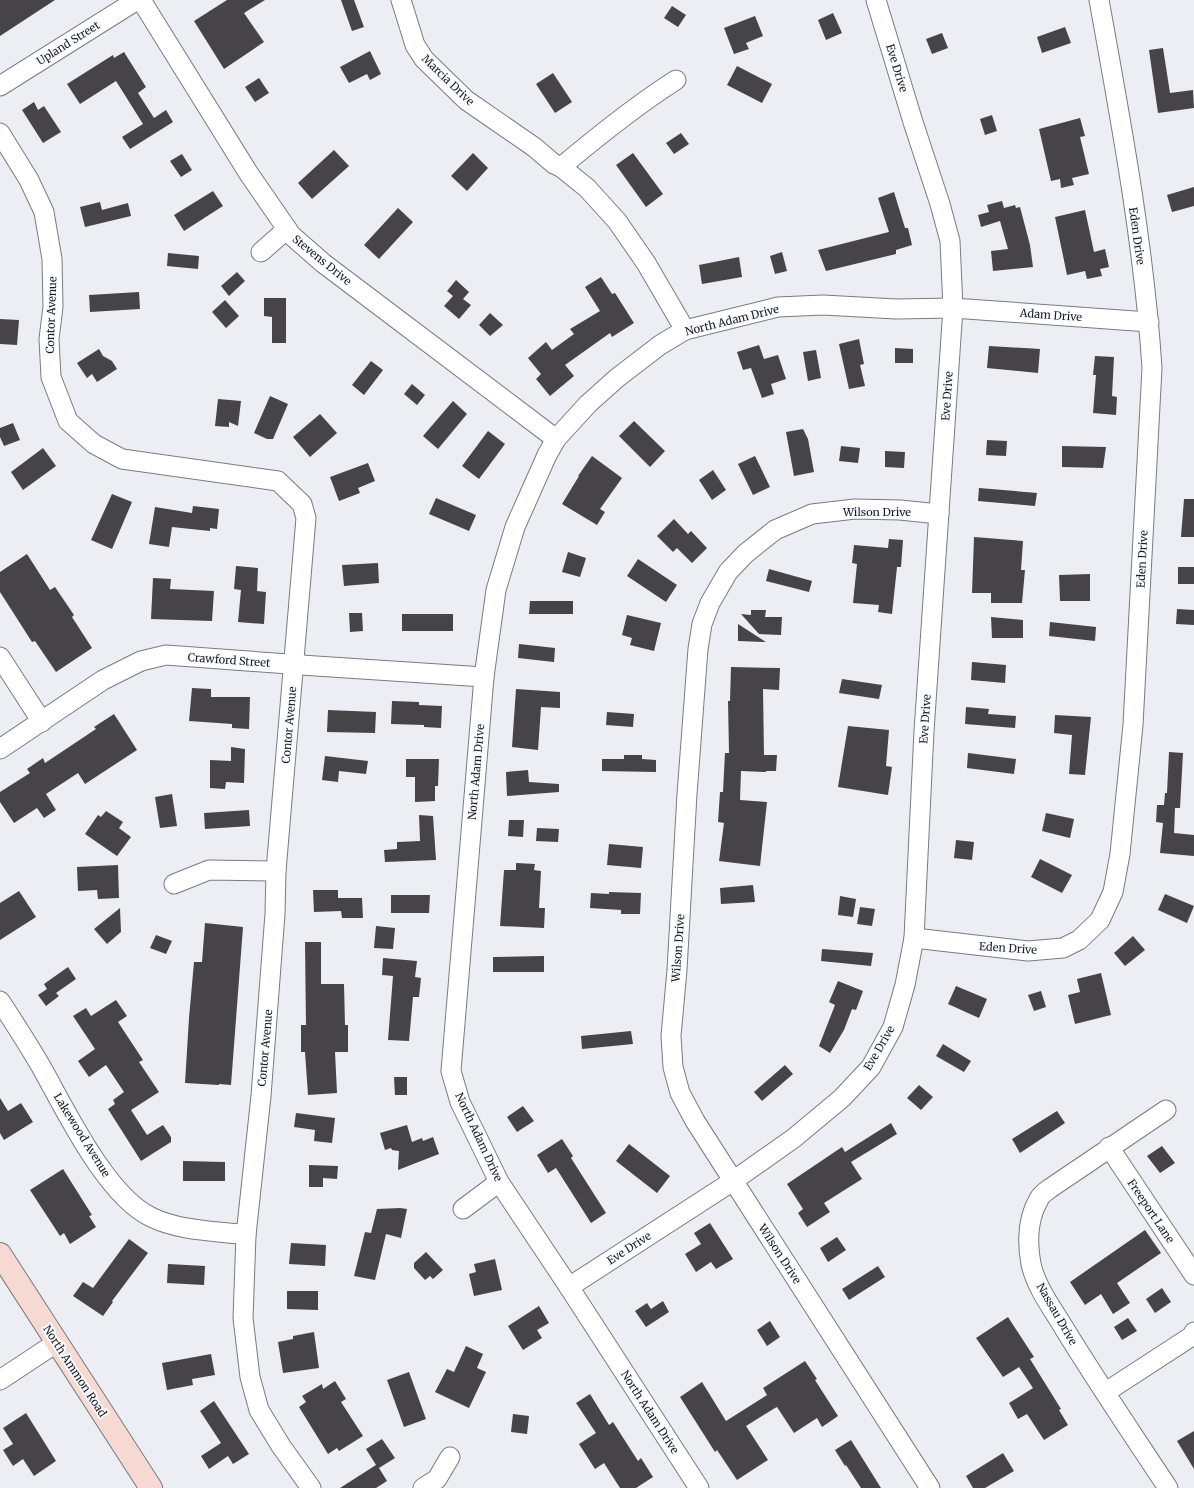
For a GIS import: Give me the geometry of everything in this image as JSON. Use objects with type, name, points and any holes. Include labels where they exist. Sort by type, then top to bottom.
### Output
[{"type":"main road","name":"North Ammon Road","points":[[0,1254],[56,1343],[151,1488]]},
{"type":"street","name":"Upland Street","points":[[0,86],[137,0]]},
{"type":"street","name":"Stevens Drive","points":[[141,0],[249,174],[291,235],[323,263],[556,439]]},
{"type":"street","name":"Marcia Drive","points":[[401,0],[415,46],[424,59],[466,100],[534,146],[554,164],[561,166],[587,188],[617,221],[646,263],[685,330]]},
{"type":"street","name":"Eve Drive","points":[[569,1287],[733,1181],[794,1138],[842,1098],[871,1067],[893,1027],[905,985],[914,938],[924,731],[953,308],[950,241],[940,204],[913,122],[876,0]]},
{"type":"street","name":"Eden Drive","points":[[914,938],[1028,951],[1063,948],[1079,940],[1100,920],[1113,892],[1120,854],[1133,717],[1152,368],[1149,322],[1137,227],[1121,122],[1099,0]]},
{"type":"street","points":[[561,166],[605,130],[648,98],[676,80]]},
{"type":"street","name":"Contor Avenue","points":[[0,133],[29,180],[44,212],[52,259],[53,307],[49,339],[51,377],[68,421],[94,444],[122,459],[278,481],[302,504],[306,518],[276,871],[275,914],[261,1096],[246,1234],[243,1318],[250,1377],[259,1410],[281,1446],[310,1488]]},
{"type":"street","points":[[261,252],[287,229]]},
{"type":"street","name":"North Adam Drive","points":[[699,1488],[499,1182],[460,1102],[451,1071],[484,677],[496,590],[515,527],[547,455],[556,439],[588,404],[617,378],[660,345],[685,330],[778,308],[823,305],[896,309],[953,308]]},
{"type":"street","name":"Adam Drive","points":[[953,308],[1149,322]]},
{"type":"street","name":"Wilson Drive","points":[[930,1488],[695,1121],[680,1093],[673,1067],[671,1036],[677,970],[687,794],[698,649],[702,624],[710,603],[728,572],[745,554],[776,530],[812,514],[855,509],[900,510],[939,514]]},
{"type":"street","name":"Crawford Street","points":[[0,749],[102,680],[141,661],[166,655],[484,677]]},
{"type":"street","points":[[0,658],[42,722]]},
{"type":"street","points":[[174,884],[209,870],[276,871]]},
{"type":"street","name":"Lakewood Avenue","points":[[0,1001],[32,1052],[87,1146],[112,1183],[132,1205],[151,1217],[174,1226],[246,1234]]},
{"type":"street","name":"Nassau Drive","points":[[1166,1110],[1109,1147],[1052,1187],[1039,1198],[1028,1227],[1028,1247],[1032,1265],[1040,1287],[1088,1367],[1106,1392],[1168,1488]]},
{"type":"street","name":"Freeport Lane","points":[[1109,1147],[1194,1275]]},
{"type":"street","points":[[463,1209],[499,1182]]},
{"type":"street","points":[[1106,1392],[1192,1336],[1194,1332]]},
{"type":"street","points":[[0,1380],[56,1343]]},
{"type":"street","points":[[423,1488],[437,1478],[450,1457]]},
{"type":"building","points":[[0,0],[55,0],[0,36]]},
{"type":"building","points":[[227,0],[265,0],[244,13],[264,42],[224,69],[194,21]]},
{"type":"building","points":[[341,0],[354,0],[364,27],[352,31]]},
{"type":"building","points":[[672,6],[686,15],[678,27],[664,18]]},
{"type":"building","points":[[833,13],[842,33],[826,40],[818,20]]},
{"type":"building","points":[[755,16],[763,36],[746,43],[749,49],[734,54],[724,28]]},
{"type":"building","points":[[1065,27],[1071,43],[1042,53],[1037,37]]},
{"type":"building","points":[[942,33],[948,48],[932,54],[926,39]]},
{"type":"building","points":[[1163,48],[1170,93],[1193,90],[1194,108],[1158,113],[1149,50]]},
{"type":"building","points":[[370,51],[381,74],[370,80],[367,74],[349,83],[340,67]]},
{"type":"building","points":[[124,52],[146,87],[138,93],[154,118],[166,110],[173,122],[130,149],[122,137],[143,124],[116,81],[80,104],[67,84],[113,55],[114,58]]},
{"type":"building","points":[[737,66],[772,84],[762,103],[727,85]]},
{"type":"building","points":[[553,73],[572,102],[555,113],[536,84]]},
{"type":"building","points":[[259,78],[269,93],[255,102],[245,87]]},
{"type":"building","points":[[34,102],[38,110],[44,106],[61,132],[43,143],[22,110]]},
{"type":"building","points":[[992,115],[997,131],[985,135],[980,119]]},
{"type":"building","points":[[1080,118],[1085,136],[1080,137],[1089,174],[1072,178],[1074,185],[1061,188],[1060,179],[1051,181],[1039,129]]},
{"type":"building","points":[[681,133],[689,144],[674,154],[666,143]]},
{"type":"building","points":[[334,150],[349,166],[312,199],[298,183]]},
{"type":"building","points":[[473,153],[488,168],[467,191],[451,176]]},
{"type":"building","points":[[633,153],[663,194],[646,207],[616,165]]},
{"type":"building","points":[[182,154],[192,170],[181,177],[170,161]]},
{"type":"building","points":[[1194,187],[1194,206],[1172,212],[1167,195]]},
{"type":"building","points":[[213,191],[223,206],[184,231],[174,215]]},
{"type":"building","points":[[894,192],[905,228],[908,228],[912,245],[896,250],[896,254],[826,271],[818,250],[889,232],[878,198]]},
{"type":"building","points":[[1002,201],[1004,208],[1015,205],[1016,208],[1020,207],[1030,245],[1033,267],[993,271],[991,251],[1008,249],[1000,221],[981,227],[978,215],[989,212],[987,205]]},
{"type":"building","points":[[100,202],[102,210],[128,203],[131,216],[85,227],[80,207]]},
{"type":"building","points":[[398,208],[413,222],[379,259],[364,245]]},
{"type":"building","points":[[1085,210],[1094,252],[1105,249],[1109,267],[1100,269],[1102,276],[1087,279],[1085,271],[1067,275],[1055,217]]},
{"type":"building","points":[[782,252],[787,271],[775,274],[770,256]]},
{"type":"building","points":[[168,253],[199,256],[198,269],[167,266]]},
{"type":"building","points":[[739,257],[742,277],[702,284],[699,265]]},
{"type":"building","points":[[237,272],[245,281],[229,296],[221,286]]},
{"type":"building","points":[[601,277],[612,294],[615,293],[634,323],[612,337],[610,333],[565,365],[574,376],[550,396],[536,379],[541,374],[528,358],[546,342],[552,350],[574,334],[570,329],[600,311],[585,287]]},
{"type":"building","points":[[456,280],[469,292],[463,299],[471,305],[459,319],[444,306],[453,296],[447,291]]},
{"type":"building","points":[[139,292],[140,309],[90,312],[89,295]]},
{"type":"building","points":[[264,298],[286,298],[286,343],[272,343],[272,317],[264,316]]},
{"type":"building","points":[[225,300],[239,316],[226,328],[212,312]]},
{"type":"building","points":[[490,313],[503,325],[490,336],[479,325]]},
{"type":"building","points":[[0,319],[19,320],[17,345],[0,344]]},
{"type":"building","points":[[859,339],[864,364],[860,365],[865,386],[849,389],[839,344]]},
{"type":"building","points":[[759,345],[764,359],[778,355],[786,379],[771,384],[774,394],[762,398],[751,368],[743,370],[737,352]]},
{"type":"building","points":[[989,346],[1040,349],[1038,373],[987,368]]},
{"type":"building","points":[[895,348],[913,349],[913,363],[895,363]]},
{"type":"building","points":[[99,349],[103,356],[112,361],[117,369],[97,382],[92,374],[87,378],[77,363]]},
{"type":"building","points":[[816,350],[821,378],[808,381],[803,352]]},
{"type":"building","points":[[1095,356],[1114,357],[1112,396],[1117,397],[1116,415],[1093,413],[1096,375],[1093,375]]},
{"type":"building","points":[[371,361],[383,370],[364,395],[352,385]]},
{"type":"building","points":[[412,384],[425,395],[417,405],[404,394]]},
{"type":"building","points":[[270,396],[288,404],[273,439],[267,439],[254,433]]},
{"type":"building","points":[[218,399],[241,401],[238,426],[229,422],[229,427],[215,426]]},
{"type":"building","points":[[453,401],[467,414],[438,449],[423,436]]},
{"type":"building","points":[[320,414],[337,433],[310,457],[293,437]]},
{"type":"building","points":[[634,421],[665,451],[650,467],[619,436]]},
{"type":"building","points":[[13,423],[20,440],[4,446],[0,437],[0,428]]},
{"type":"building","points":[[803,429],[808,439],[814,472],[794,476],[786,432]]},
{"type":"building","points":[[488,431],[505,444],[479,479],[462,466]]},
{"type":"building","points":[[987,440],[1007,441],[1006,456],[986,455]]},
{"type":"building","points":[[841,446],[860,448],[858,463],[839,461]]},
{"type":"building","points":[[1062,446],[1106,447],[1103,468],[1062,467]]},
{"type":"building","points":[[43,448],[56,466],[23,490],[11,472]]},
{"type":"building","points":[[885,451],[905,452],[904,468],[885,467]]},
{"type":"building","points":[[592,456],[622,478],[600,509],[605,512],[597,525],[562,504],[578,476]]},
{"type":"building","points":[[755,456],[770,487],[753,495],[738,464]]},
{"type":"building","points":[[368,463],[375,481],[358,488],[360,493],[339,501],[330,477]]},
{"type":"building","points":[[713,470],[726,490],[712,500],[699,480]]},
{"type":"building","points":[[979,488],[1037,493],[1035,506],[978,501]]},
{"type":"building","points":[[112,494],[132,502],[112,549],[91,540]]},
{"type":"building","points":[[436,498],[476,515],[469,531],[429,514]]},
{"type":"building","points":[[1184,499],[1194,499],[1194,537],[1181,537]]},
{"type":"building","points":[[193,506],[219,509],[217,529],[210,528],[210,531],[172,527],[169,547],[149,544],[155,507],[192,513]]},
{"type":"building","points":[[674,519],[688,534],[691,531],[707,548],[692,563],[677,548],[673,552],[657,536]]},
{"type":"building","points":[[974,537],[1023,541],[1021,570],[1025,570],[1022,603],[991,603],[991,593],[972,593]]},
{"type":"building","points":[[889,539],[903,540],[901,567],[897,567],[892,614],[878,612],[879,605],[853,603],[857,564],[852,563],[854,545],[888,548]]},
{"type":"building","points":[[568,552],[586,558],[580,577],[562,572]]},
{"type":"building","points":[[27,554],[50,590],[55,587],[74,615],[72,617],[92,648],[56,672],[35,641],[32,642],[0,592],[0,572]]},
{"type":"building","points":[[638,559],[677,585],[666,602],[627,576]]},
{"type":"building","points":[[378,563],[379,583],[344,586],[342,565]]},
{"type":"building","points":[[236,566],[258,568],[257,591],[266,592],[264,624],[238,622],[241,590],[234,589]]},
{"type":"building","points":[[1178,567],[1194,567],[1194,584],[1178,584]]},
{"type":"building","points":[[769,569],[812,581],[809,592],[766,581]]},
{"type":"building","points":[[1090,574],[1090,601],[1060,601],[1059,575]]},
{"type":"building","points":[[153,578],[171,579],[170,589],[214,591],[212,621],[151,619]]},
{"type":"building","points":[[530,601],[573,601],[573,614],[529,614]]},
{"type":"building","points":[[1177,609],[1194,610],[1194,625],[1176,624]]},
{"type":"building","points":[[751,610],[766,610],[765,617],[782,617],[781,635],[759,634],[741,614],[751,615]]},
{"type":"building","points":[[349,613],[362,613],[363,631],[350,632]]},
{"type":"building","points":[[402,614],[453,614],[453,631],[402,631]]},
{"type":"building","points":[[627,615],[661,623],[654,651],[630,645],[632,638],[622,635]]},
{"type":"building","points":[[991,617],[1023,620],[1023,638],[992,638]]},
{"type":"building","points":[[1050,622],[1096,627],[1095,641],[1049,636]]},
{"type":"building","points":[[738,624],[766,642],[738,641]]},
{"type":"building","points":[[519,644],[555,648],[554,662],[518,658]]},
{"type":"building","points":[[972,662],[1006,665],[1005,683],[971,680]]},
{"type":"building","points":[[731,667],[780,668],[779,690],[763,689],[764,755],[777,755],[776,771],[741,771],[740,800],[767,802],[760,866],[719,861],[724,823],[718,822],[720,792],[723,792],[725,753],[729,753],[728,701],[730,701]]},
{"type":"building","points":[[842,679],[882,685],[879,699],[839,693]]},
{"type":"building","points":[[192,688],[211,689],[211,697],[250,697],[249,729],[232,728],[232,724],[189,721]]},
{"type":"building","points":[[516,689],[560,692],[560,708],[541,707],[538,750],[512,747]]},
{"type":"building","points":[[392,701],[419,702],[419,705],[442,706],[441,728],[424,727],[424,725],[391,724]]},
{"type":"building","points":[[966,707],[989,709],[988,714],[1016,716],[1015,728],[965,724]]},
{"type":"building","points":[[328,710],[376,712],[375,733],[327,732]]},
{"type":"building","points":[[607,712],[634,714],[633,727],[606,725]]},
{"type":"building","points":[[114,714],[137,750],[85,784],[78,773],[46,794],[56,810],[44,818],[37,808],[14,823],[0,802],[0,792],[30,773],[27,769],[43,758],[45,763],[96,729],[94,727]]},
{"type":"building","points":[[1055,715],[1091,717],[1085,775],[1069,774],[1072,735],[1054,733]]},
{"type":"building","points":[[848,726],[889,730],[886,766],[892,767],[888,795],[838,787]]},
{"type":"building","points":[[231,747],[245,749],[244,783],[226,782],[225,789],[210,788],[210,760],[231,761]]},
{"type":"building","points":[[1169,752],[1183,753],[1180,808],[1175,808],[1174,833],[1194,835],[1194,856],[1160,853],[1163,823],[1156,822],[1157,805],[1164,805],[1165,793],[1167,793]]},
{"type":"building","points":[[968,753],[1016,759],[1014,774],[967,768]]},
{"type":"building","points":[[624,755],[642,755],[642,759],[656,760],[656,772],[602,771],[602,759],[624,759]]},
{"type":"building","points":[[325,756],[368,761],[366,774],[339,771],[338,782],[322,780]]},
{"type":"building","points":[[406,759],[439,759],[438,786],[435,786],[435,801],[415,802],[415,777],[406,777]]},
{"type":"building","points":[[528,770],[529,782],[559,784],[559,792],[507,796],[506,772]]},
{"type":"building","points":[[172,794],[177,826],[160,828],[155,797]]},
{"type":"building","points":[[249,810],[250,826],[205,829],[204,813]]},
{"type":"building","points":[[106,811],[123,822],[119,828],[131,837],[117,856],[85,834],[98,815],[101,817]]},
{"type":"building","points":[[1046,813],[1074,819],[1070,838],[1042,831]]},
{"type":"building","points":[[419,815],[433,816],[436,860],[385,862],[384,850],[397,849],[397,842],[420,841]]},
{"type":"building","points":[[509,820],[524,820],[523,837],[508,836]]},
{"type":"building","points":[[537,828],[559,829],[558,842],[536,841]]},
{"type":"building","points":[[956,840],[974,842],[972,860],[954,858]]},
{"type":"building","points":[[609,844],[643,847],[641,868],[607,865]]},
{"type":"building","points":[[1040,859],[1072,875],[1062,893],[1031,877]]},
{"type":"building","points":[[516,863],[535,864],[534,870],[541,871],[539,908],[545,908],[544,928],[500,926],[504,870],[516,870]]},
{"type":"building","points":[[118,865],[119,898],[98,899],[97,890],[78,891],[77,867]]},
{"type":"building","points":[[753,885],[755,902],[721,904],[720,888]]},
{"type":"building","points":[[313,890],[338,890],[338,898],[362,898],[363,918],[342,918],[341,911],[314,912]]},
{"type":"building","points":[[19,891],[36,917],[0,940],[0,903]]},
{"type":"building","points":[[609,892],[641,893],[640,914],[621,914],[621,910],[590,908],[591,893],[609,894]]},
{"type":"building","points":[[1165,894],[1194,906],[1187,923],[1158,910]]},
{"type":"building","points":[[391,895],[430,895],[429,913],[391,913]]},
{"type":"building","points":[[840,896],[856,899],[853,917],[838,915]]},
{"type":"building","points":[[860,907],[875,909],[872,926],[857,924]]},
{"type":"building","points":[[120,908],[121,932],[107,944],[94,929]]},
{"type":"building","points":[[205,923],[243,927],[231,1085],[185,1083],[194,962],[202,962]]},
{"type":"building","points":[[376,926],[395,928],[393,949],[374,948]]},
{"type":"building","points":[[156,935],[172,941],[166,954],[150,948]]},
{"type":"building","points":[[1133,936],[1145,950],[1125,966],[1114,953]]},
{"type":"building","points":[[305,942],[321,942],[321,984],[344,984],[345,1025],[348,1025],[348,1052],[335,1052],[337,1093],[308,1095],[305,1052],[301,1052],[301,1025],[306,1025]]},
{"type":"building","points":[[822,949],[873,953],[871,966],[821,961]]},
{"type":"building","points":[[544,956],[544,972],[493,972],[493,957]]},
{"type":"building","points":[[383,958],[417,961],[415,977],[421,978],[419,997],[413,997],[409,1041],[388,1040],[393,976],[382,975]]},
{"type":"building","points":[[68,967],[76,979],[56,993],[59,996],[46,1006],[38,995],[47,989],[44,984]]},
{"type":"building","points":[[1101,973],[1111,1015],[1075,1024],[1068,995],[1080,992],[1077,979]]},
{"type":"building","points":[[838,981],[863,991],[856,1010],[852,1009],[844,1030],[830,1053],[819,1046],[835,1005],[829,1002]]},
{"type":"building","points":[[956,986],[987,999],[979,1018],[948,1004]]},
{"type":"building","points":[[1041,991],[1046,1007],[1034,1011],[1028,995]]},
{"type":"building","points":[[116,1000],[127,1016],[118,1022],[143,1060],[139,1062],[159,1092],[131,1110],[147,1135],[163,1125],[171,1137],[171,1142],[141,1161],[108,1109],[115,1104],[113,1100],[124,1092],[106,1065],[89,1077],[78,1061],[95,1049],[73,1016],[86,1008],[91,1016]]},
{"type":"building","points":[[631,1031],[633,1044],[582,1049],[581,1036]]},
{"type":"building","points":[[943,1044],[971,1061],[964,1072],[936,1056]]},
{"type":"building","points":[[785,1065],[793,1074],[762,1101],[754,1092]]},
{"type":"building","points":[[394,1077],[407,1077],[407,1095],[395,1095]]},
{"type":"building","points":[[919,1085],[933,1097],[921,1110],[907,1098]]},
{"type":"building","points":[[0,1098],[8,1111],[21,1103],[33,1122],[4,1140],[0,1133]]},
{"type":"building","points":[[523,1106],[534,1121],[517,1132],[507,1117]]},
{"type":"building","points":[[1057,1111],[1065,1123],[1020,1153],[1012,1139]]},
{"type":"building","points":[[296,1113],[335,1118],[332,1143],[314,1141],[315,1130],[294,1127]]},
{"type":"building","points":[[891,1123],[897,1134],[851,1162],[862,1179],[824,1203],[830,1212],[807,1227],[798,1213],[803,1209],[787,1184],[842,1147],[845,1152]]},
{"type":"building","points":[[407,1125],[412,1142],[422,1138],[423,1141],[433,1137],[439,1154],[398,1170],[399,1151],[392,1150],[391,1148],[385,1150],[380,1133]]},
{"type":"building","points":[[562,1139],[573,1156],[571,1158],[606,1213],[591,1223],[556,1168],[548,1173],[537,1155]]},
{"type":"building","points":[[629,1144],[670,1176],[657,1193],[616,1161]]},
{"type":"building","points":[[1162,1146],[1175,1163],[1160,1173],[1147,1156]]},
{"type":"building","points":[[183,1161],[225,1162],[225,1181],[183,1181]]},
{"type":"building","points":[[309,1165],[338,1166],[337,1179],[323,1178],[323,1187],[309,1187]]},
{"type":"building","points":[[63,1169],[92,1215],[89,1216],[96,1227],[70,1244],[64,1233],[60,1236],[30,1190]]},
{"type":"building","points":[[377,1209],[407,1209],[401,1238],[386,1234],[375,1280],[354,1276],[365,1232],[371,1233]]},
{"type":"building","points":[[710,1223],[733,1259],[716,1269],[711,1262],[696,1272],[685,1254],[701,1244],[694,1233]]},
{"type":"building","points":[[1145,1230],[1161,1253],[1117,1283],[1130,1303],[1113,1314],[1101,1294],[1085,1305],[1070,1282]]},
{"type":"building","points":[[837,1237],[846,1250],[828,1262],[820,1248]]},
{"type":"building","points":[[129,1239],[148,1253],[112,1301],[113,1302],[103,1316],[73,1296],[83,1282],[93,1288]]},
{"type":"building","points":[[291,1243],[326,1245],[325,1266],[289,1264]]},
{"type":"building","points":[[426,1252],[443,1270],[433,1279],[430,1276],[425,1280],[414,1268],[414,1263]]},
{"type":"building","points":[[495,1259],[502,1290],[474,1296],[469,1274],[476,1272],[474,1264]]},
{"type":"building","points":[[168,1264],[205,1266],[204,1285],[167,1283]]},
{"type":"building","points":[[878,1266],[885,1277],[849,1300],[842,1289]]},
{"type":"building","points":[[1162,1288],[1171,1302],[1155,1313],[1146,1299]]},
{"type":"building","points":[[287,1291],[318,1291],[318,1310],[287,1309]]},
{"type":"building","points":[[663,1301],[669,1312],[646,1327],[635,1311],[647,1303],[651,1309]]},
{"type":"building","points":[[539,1306],[549,1323],[537,1330],[542,1338],[523,1350],[508,1326]]},
{"type":"building","points":[[1008,1317],[1034,1357],[1030,1359],[1061,1409],[1059,1410],[1068,1425],[1044,1440],[1027,1414],[1018,1419],[1009,1403],[1033,1388],[1019,1367],[1003,1377],[976,1338]]},
{"type":"building","points":[[1128,1318],[1137,1331],[1122,1340],[1114,1327]]},
{"type":"building","points":[[770,1321],[780,1337],[767,1346],[757,1330]]},
{"type":"building","points":[[314,1332],[319,1368],[283,1373],[278,1342],[293,1339],[293,1336]]},
{"type":"building","points":[[466,1346],[483,1354],[477,1368],[486,1372],[469,1408],[435,1392],[447,1369],[454,1372]]},
{"type":"building","points":[[211,1354],[215,1375],[192,1379],[193,1385],[167,1390],[162,1363]]},
{"type":"building","points":[[805,1361],[817,1379],[815,1380],[838,1416],[822,1427],[817,1418],[794,1433],[777,1407],[746,1426],[768,1460],[737,1480],[717,1450],[715,1452],[680,1397],[702,1382],[726,1421],[767,1395],[763,1388]]},
{"type":"building","points":[[409,1372],[426,1419],[404,1427],[387,1380]]},
{"type":"building","points":[[335,1381],[346,1399],[341,1402],[363,1436],[339,1451],[337,1448],[328,1454],[299,1407],[306,1402],[302,1396],[322,1384],[323,1389]]},
{"type":"building","points":[[590,1394],[609,1425],[613,1422],[638,1461],[641,1458],[653,1477],[636,1488],[620,1488],[604,1463],[595,1469],[579,1444],[596,1433],[576,1403]]},
{"type":"building","points":[[214,1401],[249,1454],[233,1464],[228,1456],[209,1469],[201,1456],[221,1443],[200,1411]]},
{"type":"building","points":[[26,1413],[56,1461],[34,1476],[23,1459],[13,1466],[3,1450],[13,1444],[3,1428]]},
{"type":"building","points":[[513,1414],[529,1416],[527,1434],[511,1432]]},
{"type":"building","points":[[1194,1431],[1194,1469],[1177,1441]]},
{"type":"building","points":[[382,1439],[395,1458],[379,1468],[387,1481],[376,1488],[340,1488],[376,1465],[366,1449]]},
{"type":"building","points":[[851,1440],[881,1488],[861,1488],[835,1450]]},
{"type":"building","points":[[1003,1453],[1014,1471],[985,1488],[973,1488],[966,1476]]}]
